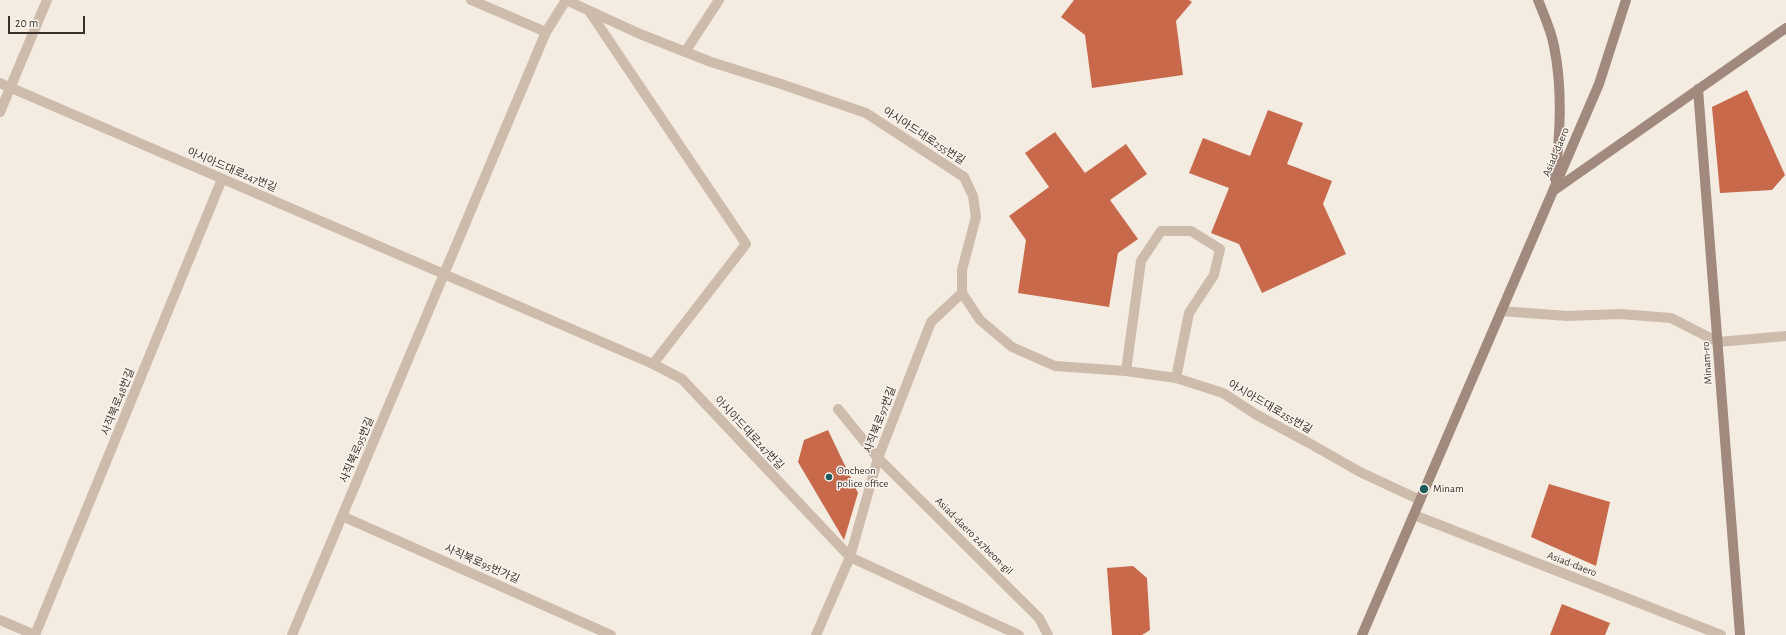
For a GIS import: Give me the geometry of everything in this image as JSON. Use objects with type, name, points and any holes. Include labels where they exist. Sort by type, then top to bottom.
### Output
[{"type":"main road","points":[[1538,0],[1554,46],[1558,69],[1559,139],[1553,191]]},
{"type":"main road","name":"Asiad-daero","points":[[1362,635],[1599,84],[1626,0]]},
{"type":"main road","points":[[1553,191],[1786,28]]},
{"type":"main road","name":"Minam-ro","points":[[1698,89],[1740,635]]},
{"type":"street","points":[[0,112],[47,0]]},
{"type":"street","points":[[444,274],[546,32],[471,0]]},
{"type":"street","name":"아시아드대로255번길","points":[[546,32],[566,0],[711,62],[866,113],[964,177],[973,196],[976,217],[962,270],[962,293],[980,320],[1012,347],[1055,366],[1126,371],[1176,378],[1223,393],[1258,415],[1360,472],[1420,500]]},
{"type":"street","points":[[685,52],[719,0]]},
{"type":"street","points":[[589,11],[746,244],[653,364]]},
{"type":"street","name":"아시아드대로247번길","points":[[0,83],[653,364],[682,379],[850,557],[1019,635]]},
{"type":"street","name":"사직북로48번길","points":[[35,635],[222,179]]},
{"type":"street","points":[[1126,371],[1141,261],[1161,231],[1191,231],[1220,248],[1214,275],[1189,314],[1176,378]]},
{"type":"street","name":"사직북로95번길","points":[[292,635],[444,274]]},
{"type":"street","name":"사직북로97번길","points":[[816,635],[850,557],[878,458],[931,322],[962,293]]},
{"type":"street","points":[[1501,311],[1567,316],[1620,314],[1671,318],[1718,342],[1786,336]]},
{"type":"street","name":"Asiad-daero 247beon-gil","points":[[838,409],[878,458],[1039,618],[1048,635]]},
{"type":"street","name":"Asiad-daero","points":[[1414,515],[1721,635]]},
{"type":"street","name":"사직북로95번가길","points":[[342,516],[611,635]]},
{"type":"street","points":[[0,620],[35,635]]},
{"type":"building","points":[[1074,0],[1189,0],[1192,2],[1176,21],[1183,75],[1092,88],[1085,35],[1061,17]]},
{"type":"building","points":[[1747,90],[1785,175],[1772,190],[1720,193],[1712,107]]},
{"type":"building","points":[[1268,110],[1303,123],[1287,164],[1332,181],[1323,204],[1346,254],[1262,293],[1239,244],[1211,233],[1229,188],[1189,173],[1203,138],[1250,156]]},
{"type":"building","points":[[1055,132],[1085,173],[1126,144],[1147,174],[1110,200],[1138,239],[1118,253],[1109,307],[1018,293],[1026,240],[1009,216],[1049,187],[1025,153]]},
{"type":"building","name":"Oncheon police office","points":[[828,430],[858,493],[844,540],[798,462],[804,440]]},
{"type":"building","points":[[1549,484],[1610,502],[1596,566],[1531,537]]},
{"type":"building","points":[[1133,566],[1147,578],[1150,630],[1142,635],[1112,635],[1107,568]]},
{"type":"building","points":[[1562,604],[1610,623],[1605,635],[1550,635]]},
{"type":"place","name":"Oncheon police office","points":[[829,477]]},
{"type":"place","name":"Minam","points":[[1424,489]]}]
